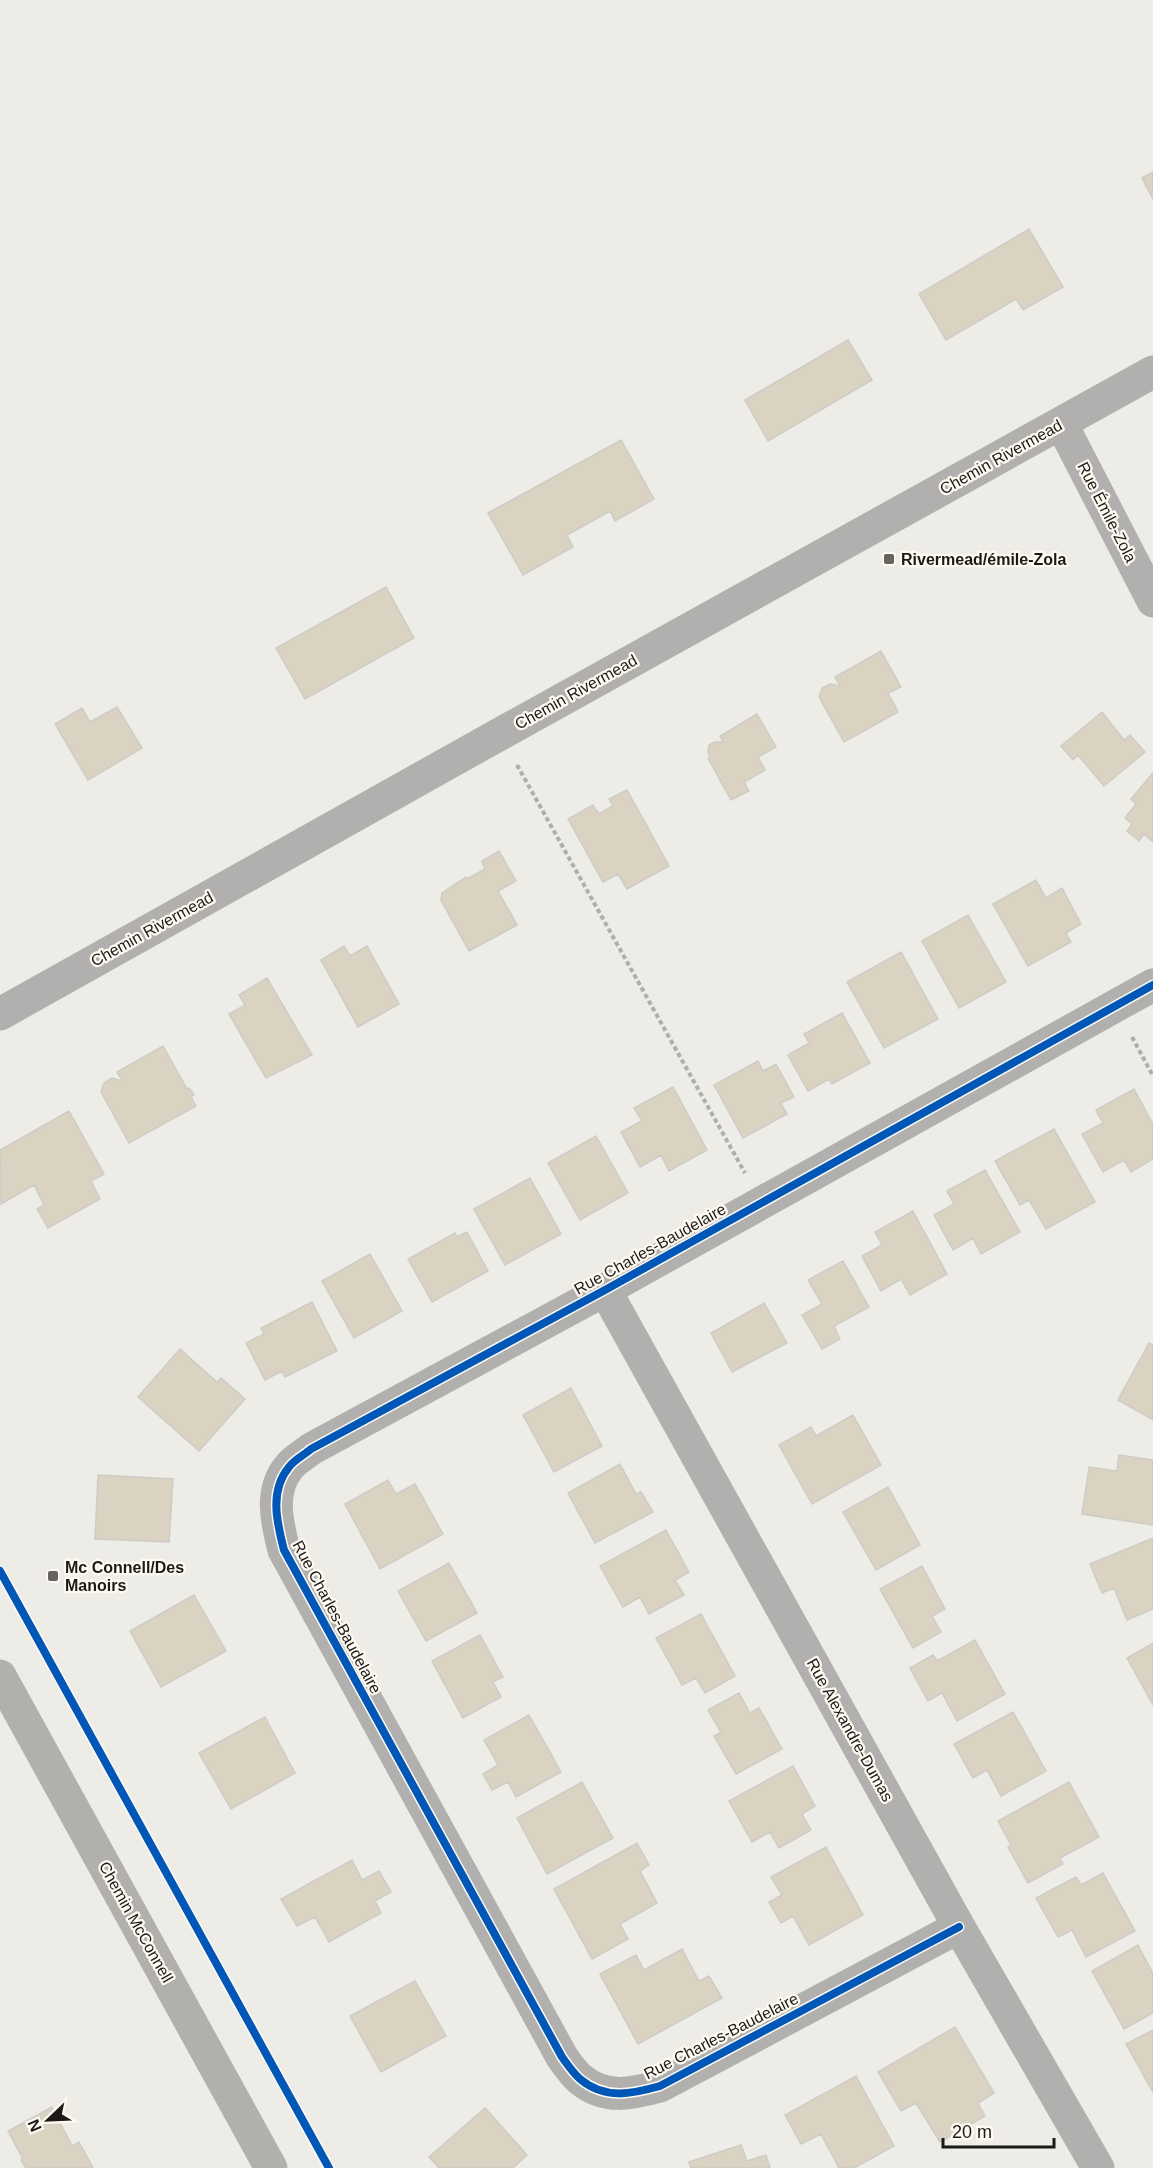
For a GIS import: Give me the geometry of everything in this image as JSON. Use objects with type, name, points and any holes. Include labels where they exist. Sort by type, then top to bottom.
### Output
[{"type":"street","name":"Chemin Rivermead","points":[[0,1014],[1153,372]]},
{"type":"street","name":"Rue Émile-Zola","points":[[1061,423],[1153,601]]},
{"type":"street","name":"Rue Charles-Baudelaire","points":[[959,1927],[660,2086],[632,2094],[605,2093],[580,2079],[562,2057],[284,1550],[276,1521],[276,1493],[288,1468],[311,1449],[605,1290],[1153,985]]},
{"type":"street","name":"Rue Alexandre-Dumas","points":[[605,1290],[959,1927],[1098,2168]]},
{"type":"street","name":"Chemin McConnell","points":[[0,1676],[272,2168]]},
{"type":"path","points":[[500,734],[761,1202]]},
{"type":"path","points":[[1115,1007],[1153,1076]]},
{"type":"building","points":[[1153,172],[1153,199],[1142,178]]},
{"type":"building","points":[[1029,229],[1063,287],[1023,310],[1016,299],[946,340],[919,294]]},
{"type":"building","points":[[848,340],[872,380],[768,441],[745,400]]},
{"type":"building","points":[[621,440],[654,499],[615,521],[610,511],[567,535],[573,547],[523,575],[488,513]]},
{"type":"building","points":[[386,587],[414,638],[305,699],[276,648]]},
{"type":"building","points":[[881,651],[901,687],[888,693],[898,712],[844,742],[819,697],[822,688],[830,684],[840,686],[835,677]]},
{"type":"building","points":[[117,707],[142,748],[88,780],[55,724],[82,708],[90,722]]},
{"type":"building","points":[[1102,712],[1124,740],[1130,735],[1145,752],[1104,786],[1078,755],[1073,760],[1061,746]]},
{"type":"building","points":[[757,714],[776,747],[758,757],[765,770],[744,782],[749,791],[731,800],[708,758],[710,757],[709,745],[723,742],[720,736]]},
{"type":"building","points":[[1153,773],[1153,842],[1144,834],[1139,841],[1127,831],[1132,824],[1125,818],[1136,804],[1131,799]]},
{"type":"building","points":[[627,790],[669,866],[627,889],[618,874],[603,882],[568,819],[593,805],[599,814],[613,806],[609,799]]},
{"type":"building","points":[[499,851],[516,881],[498,891],[517,925],[469,951],[441,900],[442,893],[466,877],[467,879],[485,869],[482,861]]},
{"type":"building","points":[[1036,880],[1046,898],[1062,888],[1081,924],[1066,933],[1071,942],[1028,966],[993,904]]},
{"type":"building","points":[[968,915],[1006,982],[959,1008],[922,941]]},
{"type":"building","points":[[344,946],[350,956],[367,946],[399,1004],[358,1027],[321,960]]},
{"type":"building","points":[[901,952],[938,1019],[884,1048],[847,982]]},
{"type":"building","points":[[267,978],[312,1055],[266,1078],[229,1014],[245,1005],[239,995]]},
{"type":"building","points":[[842,1013],[870,1063],[832,1084],[829,1079],[808,1091],[788,1055],[809,1043],[804,1034]]},
{"type":"building","points":[[163,1046],[187,1089],[189,1088],[194,1095],[191,1097],[196,1106],[129,1143],[101,1092],[104,1083],[112,1078],[122,1081],[117,1072]]},
{"type":"building","points":[[758,1061],[763,1071],[776,1064],[794,1097],[781,1103],[787,1114],[743,1138],[714,1085]]},
{"type":"building","points":[[673,1087],[707,1150],[669,1171],[661,1155],[640,1167],[621,1132],[642,1121],[634,1108]]},
{"type":"building","points":[[1134,1089],[1153,1124],[1153,1159],[1131,1172],[1124,1160],[1103,1172],[1082,1134],[1103,1123],[1096,1110]]},
{"type":"building","points":[[69,1111],[104,1174],[91,1181],[100,1199],[48,1228],[37,1209],[44,1205],[34,1185],[1,1204],[0,1150]]},
{"type":"building","points":[[1054,1129],[1095,1202],[1046,1229],[1029,1200],[1020,1205],[995,1161]]},
{"type":"building","points":[[596,1136],[628,1193],[580,1220],[548,1163]]},
{"type":"building","points":[[985,1170],[1020,1232],[981,1254],[973,1238],[953,1250],[934,1215],[954,1204],[947,1191]]},
{"type":"building","points":[[530,1178],[561,1234],[505,1265],[474,1209]]},
{"type":"building","points":[[913,1211],[947,1274],[910,1295],[901,1279],[881,1291],[862,1256],[882,1245],[875,1232]]},
{"type":"building","points":[[467,1232],[488,1271],[432,1302],[408,1259],[455,1233],[457,1237]]},
{"type":"building","points":[[370,1254],[402,1311],[354,1338],[322,1281]]},
{"type":"building","points":[[843,1261],[869,1307],[834,1326],[840,1339],[822,1349],[802,1315],[822,1304],[808,1280]]},
{"type":"building","points":[[312,1302],[337,1351],[285,1377],[282,1371],[265,1380],[246,1343],[264,1334],[261,1328]]},
{"type":"building","points":[[764,1303],[787,1343],[732,1372],[711,1333]]},
{"type":"building","points":[[1149,1343],[1153,1345],[1153,1420],[1118,1400]]},
{"type":"building","points":[[180,1349],[217,1382],[221,1378],[245,1399],[199,1451],[138,1397]]},
{"type":"building","points":[[571,1388],[602,1446],[554,1472],[523,1415]]},
{"type":"building","points":[[853,1415],[881,1465],[812,1504],[779,1445],[811,1427],[816,1436]]},
{"type":"building","points":[[1119,1455],[1153,1460],[1153,1525],[1082,1514],[1089,1467],[1117,1471]]},
{"type":"building","points":[[620,1464],[636,1494],[641,1492],[653,1512],[595,1543],[568,1493]]},
{"type":"building","points":[[98,1475],[173,1479],[169,1542],[95,1539]]},
{"type":"building","points":[[388,1480],[396,1494],[415,1484],[443,1534],[380,1569],[345,1504]]},
{"type":"building","points":[[888,1487],[920,1545],[876,1570],[843,1512]]},
{"type":"building","points":[[666,1530],[689,1572],[675,1580],[684,1595],[649,1614],[640,1597],[623,1607],[600,1566]]},
{"type":"building","points":[[1153,1538],[1153,1609],[1127,1620],[1114,1588],[1102,1593],[1090,1564]]},
{"type":"building","points":[[449,1563],[477,1613],[426,1641],[398,1591]]},
{"type":"building","points":[[922,1566],[945,1609],[932,1616],[941,1632],[913,1648],[880,1589]]},
{"type":"building","points":[[194,1595],[226,1651],[161,1687],[130,1631]]},
{"type":"building","points":[[701,1614],[735,1676],[705,1693],[696,1678],[682,1685],[656,1638]]},
{"type":"building","points":[[480,1635],[503,1677],[493,1682],[501,1697],[463,1718],[432,1661]]},
{"type":"building","points":[[975,1640],[1005,1694],[957,1721],[942,1693],[928,1701],[910,1668],[933,1655],[937,1661]]},
{"type":"building","points":[[1153,1643],[1153,1705],[1127,1658]]},
{"type":"building","points":[[739,1693],[750,1713],[759,1708],[782,1749],[736,1774],[714,1736],[721,1732],[708,1710]]},
{"type":"building","points":[[1013,1712],[1046,1771],[1001,1796],[987,1770],[973,1778],[954,1744]]},
{"type":"building","points":[[529,1715],[561,1772],[516,1797],[508,1782],[492,1790],[483,1774],[498,1765],[484,1740]]},
{"type":"building","points":[[265,1717],[295,1773],[231,1809],[199,1753]]},
{"type":"building","points":[[793,1766],[815,1806],[802,1814],[811,1830],[779,1848],[770,1832],[752,1842],[729,1801]]},
{"type":"building","points":[[582,1782],[613,1838],[547,1874],[517,1818]]},
{"type":"building","points":[[1069,1782],[1099,1837],[1060,1858],[1063,1864],[1028,1883],[1008,1847],[1011,1845],[998,1821]]},
{"type":"building","points":[[637,1843],[649,1865],[640,1871],[657,1903],[620,1924],[628,1939],[592,1959],[554,1889]]},
{"type":"building","points":[[826,1847],[863,1915],[809,1945],[793,1916],[781,1923],[769,1902],[782,1895],[771,1877]]},
{"type":"building","points":[[352,1860],[362,1880],[379,1871],[391,1892],[375,1901],[381,1913],[329,1942],[315,1917],[297,1926],[281,1899]]},
{"type":"building","points":[[1103,1873],[1135,1931],[1086,1957],[1072,1930],[1058,1937],[1036,1898],[1076,1877],[1081,1885]]},
{"type":"building","points":[[1138,1945],[1153,1974],[1153,2013],[1124,2029],[1092,1971]]},
{"type":"building","points":[[682,1949],[699,1981],[709,1976],[722,1998],[638,2044],[600,1974],[636,1955],[644,1970]]},
{"type":"building","points":[[415,1981],[446,2036],[381,2072],[350,2016]]},
{"type":"building","points":[[955,2027],[994,2093],[978,2103],[985,2116],[940,2142],[916,2103],[901,2111],[878,2072]]},
{"type":"building","points":[[1153,2030],[1153,2092],[1126,2044]]},
{"type":"building","points":[[856,2076],[894,2146],[854,2168],[839,2168],[821,2134],[801,2144],[785,2115]]},
{"type":"building","points":[[52,2107],[72,2146],[79,2142],[93,2168],[26,2168],[8,2131]]},
{"type":"building","points":[[485,2108],[527,2155],[513,2168],[439,2168],[429,2157]]},
{"type":"building","points":[[741,2145],[747,2161],[766,2155],[770,2168],[691,2168],[689,2162]]},
{"type":"cycle path","points":[[959,1927],[660,2086],[629,2093],[609,2093],[589,2086],[577,2077],[562,2057],[284,1550],[276,1507],[279,1486],[291,1464],[311,1449],[605,1290],[1153,985]]},
{"type":"cycle path","points":[[0,1571],[329,2168]]},
{"type":"place","name":"Rivermead/émile-Zola","points":[[889,559]]},
{"type":"place","name":"Mc Connell/Des Manoirs","points":[[53,1576]]}]
